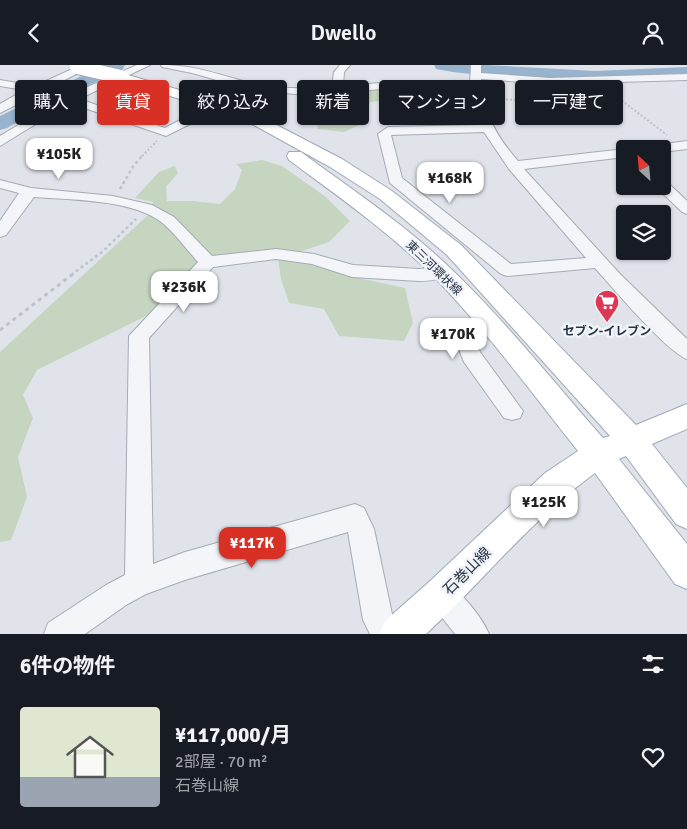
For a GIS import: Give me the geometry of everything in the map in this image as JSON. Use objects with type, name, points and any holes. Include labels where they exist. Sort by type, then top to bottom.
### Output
[{"type":"main road","name":"東三河環状線","points":[[77,66],[179,94]]},
{"type":"main road","name":"東三河環状線","points":[[251,125],[385,222],[440,271],[488,322],[598,454],[687,573]]},
{"type":"main road","name":"東三河環状線","points":[[265,125],[336,163],[386,195],[454,250],[631,439],[687,513]]},
{"type":"main road","name":"石巻山線","points":[[398,634],[442,595],[556,483],[598,454],[687,416]]},
{"type":"street","points":[[87,91],[145,65]]},
{"type":"street","points":[[166,65],[227,80]]},
{"type":"street","points":[[338,80],[339,72],[345,65]]},
{"type":"street","points":[[52,80],[77,66]]},
{"type":"street","points":[[514,67],[553,70],[632,71],[687,67]]},
{"type":"street","points":[[476,77],[487,128],[514,165],[599,262],[654,321],[687,351]]},
{"type":"street","points":[[369,88],[476,77],[550,81],[687,77]]},
{"type":"street","points":[[0,83],[15,86]]},
{"type":"street","points":[[0,109],[15,101]]},
{"type":"street","points":[[87,105],[166,132],[179,125]]},
{"type":"street","points":[[0,142],[27,125]]},
{"type":"street","points":[[487,128],[388,131],[384,134],[395,180],[507,270],[599,262]]},
{"type":"street","points":[[671,147],[684,145]]},
{"type":"street","points":[[514,165],[616,154]]},
{"type":"street","points":[[0,184],[31,192],[113,200],[147,208],[169,220],[208,262]]},
{"type":"street","points":[[0,232],[25,196],[31,192]]},
{"type":"street","points":[[671,194],[687,209]]},
{"type":"street","points":[[139,583],[139,336],[208,262],[276,254],[314,259],[352,271],[430,275],[440,271]]},
{"type":"street","points":[[488,322],[468,330],[462,335],[471,356],[512,411]]},
{"type":"street","points":[[73,630],[116,595],[139,583],[185,566],[355,517],[361,529],[378,620],[387,634]]},
{"type":"street","points":[[442,595],[474,634]]},
{"type":"path","points":[[476,77],[523,101],[621,100],[684,145]]},
{"type":"path","points":[[113,200],[134,165],[166,132]]},
{"type":"path","points":[[0,331],[102,252],[147,208]]},
{"type":"green space","points":[[369,90],[379,90],[379,101],[370,102],[369,105]]},
{"type":"green space","points":[[318,125],[360,125],[344,132],[317,129]]},
{"type":"green space","points":[[262,160],[282,166],[326,197],[350,221],[329,242],[302,251],[299,261],[354,277],[405,288],[413,323],[404,341],[339,336],[324,309],[289,303],[281,279],[277,252],[218,258],[162,308],[37,370],[23,395],[33,418],[18,457],[27,497],[11,540],[0,542],[0,352],[148,215],[153,202],[135,198],[159,172],[175,166],[178,173],[166,187],[167,201],[220,204],[235,189],[242,170],[236,164]]},
{"type":"waterway","points":[[0,124],[52,96],[117,65]]},
{"type":"waterway","points":[[442,65],[564,76],[626,76],[687,72]]},
{"type":"place","name":"セブン-イレブン","points":[[607,323]]}]
